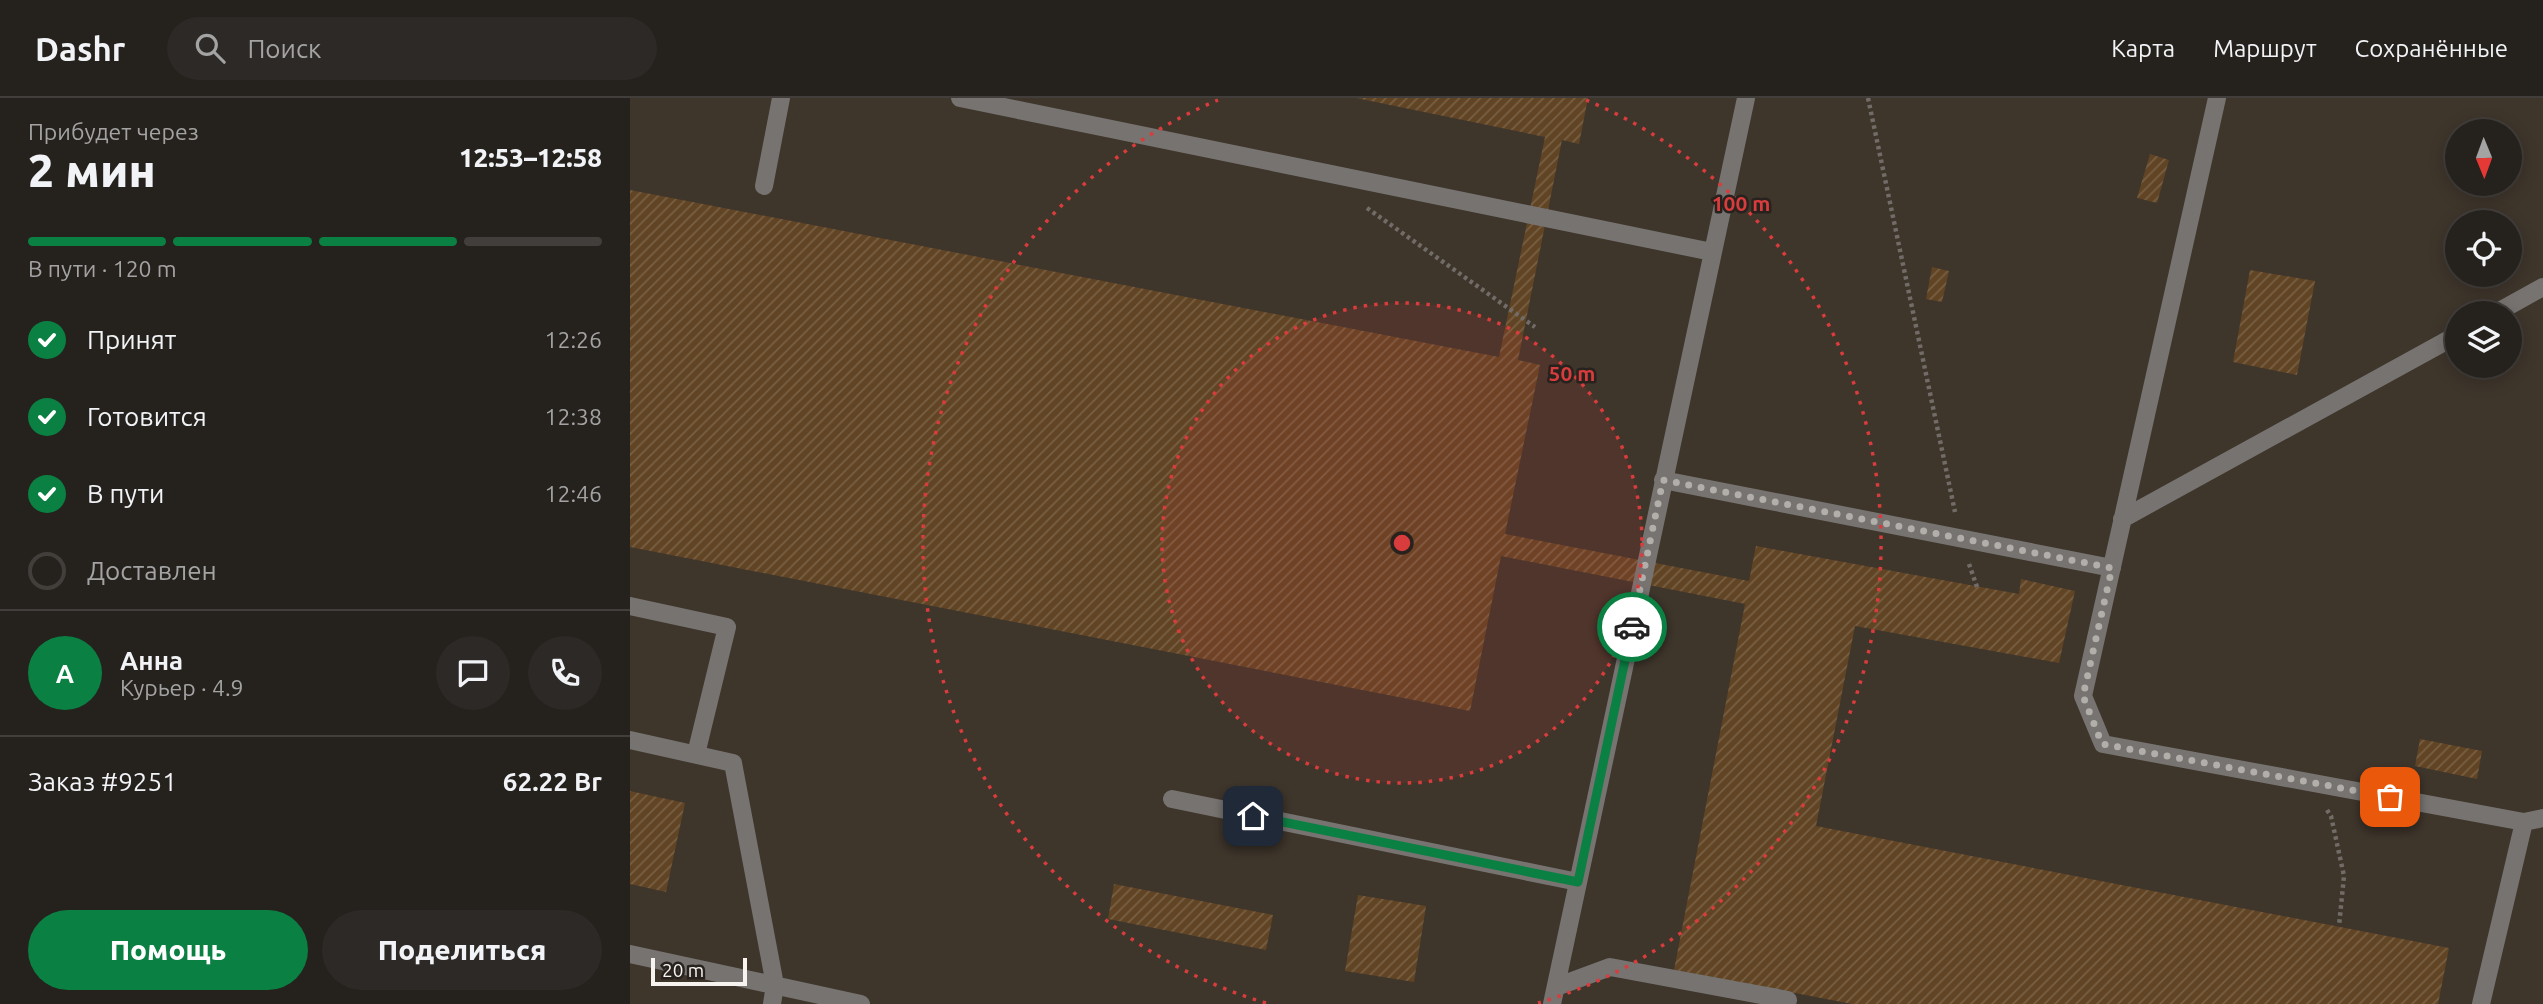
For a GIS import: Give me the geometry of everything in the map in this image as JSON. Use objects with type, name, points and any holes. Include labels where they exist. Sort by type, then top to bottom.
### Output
[{"type":"lane","points":[[764,186],[781,98]]},
{"type":"lane","points":[[960,98],[1712,252]]},
{"type":"lane","points":[[1554,995],[1746,98]]},
{"type":"lane","points":[[2217,98],[2083,696],[2102,744],[2524,822],[2543,818]]},
{"type":"lane","points":[[2518,301],[2543,287]]},
{"type":"lane","points":[[2122,519],[2445,342]]},
{"type":"lane","points":[[1663,480],[2112,568]]},
{"type":"lane","points":[[630,606],[727,626],[696,754]]},
{"type":"lane","points":[[630,740],[733,763],[775,985],[772,1004]]},
{"type":"lane","points":[[1172,799],[1578,882]]},
{"type":"lane","points":[[2481,1004],[2524,822]]},
{"type":"lane","points":[[630,954],[861,1004]]},
{"type":"lane","points":[[1554,995],[1609,967],[1788,1000]]},
{"type":"path","points":[[1868,98],[1961,538],[1977,587]]},
{"type":"path","points":[[1359,202],[1535,327]]},
{"type":"path","points":[[2310,782],[2331,816],[2344,876],[2339,926]]},
{"type":"shaded area","points":[[630,98],[2543,98],[2543,1004],[630,1004]]},
{"type":"building","points":[[1356,98],[1588,98],[1579,144],[1562,140],[1518,360],[1540,365],[1505,534],[1749,581],[1756,546],[2019,594],[2021,579],[2075,591],[2059,663],[1855,626],[1816,826],[2449,948],[2438,1004],[1852,1004],[1674,970],[1745,604],[1501,556],[1470,711],[630,547],[630,190],[1499,357],[1545,137]]},
{"type":"building","points":[[2150,154],[2169,160],[2157,203],[2137,198]]},
{"type":"building","points":[[1932,267],[1949,271],[1942,302],[1926,299]]},
{"type":"building","points":[[2250,270],[2315,281],[2297,375],[2233,362]]},
{"type":"building","points":[[2420,739],[2482,751],[2477,779],[2415,766]]},
{"type":"building","points":[[630,791],[685,803],[666,892],[630,884]]},
{"type":"building","points":[[1114,884],[1273,915],[1266,950],[1108,919]]},
{"type":"building","points":[[1358,895],[1426,906],[1414,982],[1345,971]]},
{"type":"way so far","points":[[1632,627],[1663,480],[2112,568],[2083,696],[2102,744],[2390,797]]},
{"type":"route","points":[[1253,816],[1578,882],[1632,627]]}]
